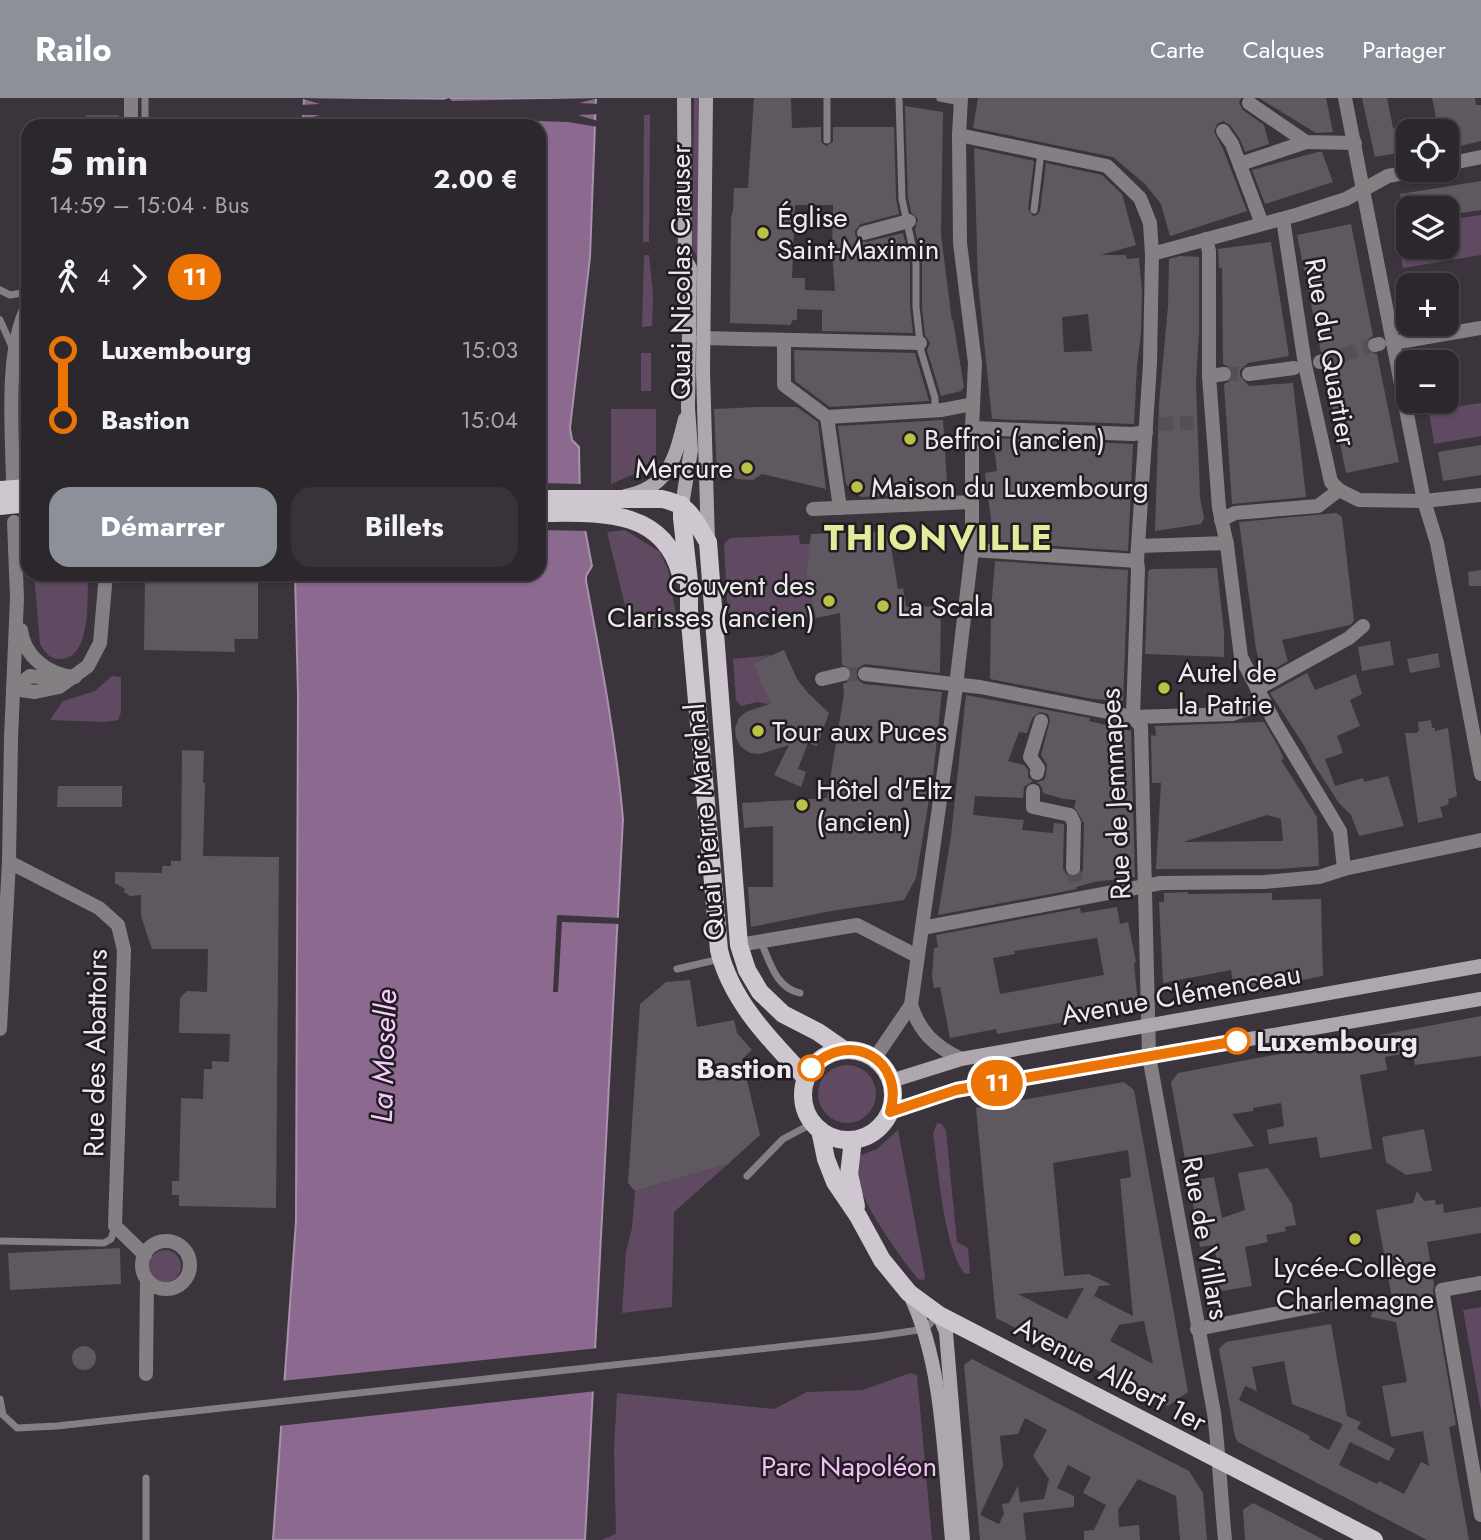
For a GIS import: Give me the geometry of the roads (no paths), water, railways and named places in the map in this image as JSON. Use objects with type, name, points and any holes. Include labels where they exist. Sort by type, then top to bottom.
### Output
[{"type":"main road","points":[[546,500],[609,506],[679,508]]},
{"type":"main road","points":[[0,506],[21,504]]},
{"type":"main road","points":[[546,512],[609,506]]},
{"type":"main road","name":"Quai Pierre Marchal","points":[[609,506],[646,527],[672,551],[688,602]]},
{"type":"main road","name":"Quai Pierre Marchal","points":[[806,1078],[737,997],[721,959],[688,602],[689,582],[679,508],[690,512],[708,542],[739,945],[747,970],[760,992],[783,1014],[818,1032],[844,1050]]},
{"type":"main road","points":[[844,1050],[855,1050],[875,1058],[885,1068],[891,1081],[893,1102],[890,1112],[875,1131],[853,1140],[842,1140],[817,1127],[804,1103],[803,1090],[806,1078],[819,1060],[835,1051],[844,1050]]},
{"type":"main road","name":"Avenue Albert 1er","points":[[817,1127],[825,1159],[835,1182],[882,1259],[909,1293],[939,1315],[1374,1540]]},
{"type":"main road","name":"Avenue Albert 1er","points":[[853,1140],[849,1174],[858,1216]]},
{"type":"street","points":[[131,98],[131,119]]},
{"type":"street","name":"Quai Nicolas Crauser","points":[[684,98],[685,259],[690,268],[688,408]]},
{"type":"street","name":"Quai Nicolas Crauser","points":[[704,446],[706,98]]},
{"type":"street","points":[[1345,98],[1364,189],[1383,344],[1437,543],[1481,774]]},
{"type":"street","points":[[875,1058],[911,1005],[956,687],[972,550],[975,363],[960,243],[960,100]]},
{"type":"street","points":[[1249,103],[1306,142]]},
{"type":"street","points":[[1223,131],[1232,144],[1262,225]]},
{"type":"street","name":"Rue de Jemmapes","points":[[959,135],[1107,166],[1140,198],[1150,223],[1150,427],[1138,554],[1133,717],[1141,726],[1148,1024]]},
{"type":"street","points":[[1240,164],[1306,142],[1355,144]]},
{"type":"street","points":[[1459,162],[1481,157]]},
{"type":"street","points":[[1151,258],[1206,239],[1346,199],[1396,175]]},
{"type":"street","name":"Rue du Quartier","points":[[1283,219],[1305,365],[1326,467],[1331,482],[1339,490]]},
{"type":"street","points":[[864,233],[909,221]]},
{"type":"street","points":[[1206,239],[1209,251],[1216,375],[1212,423],[1221,520],[1227,543],[1241,657],[1340,831],[1344,869]]},
{"type":"street","points":[[14,486],[11,417],[15,353],[21,321]]},
{"type":"street","points":[[1383,344],[1481,328]]},
{"type":"street","points":[[703,338],[920,343]]},
{"type":"street","points":[[784,340],[784,385],[827,417],[935,411],[973,404]]},
{"type":"street","points":[[1249,374],[1294,368]]},
{"type":"street","points":[[609,506],[646,489],[668,472],[676,454],[688,408]]},
{"type":"street","name":"Quai Pierre Marchal","points":[[679,508],[691,450],[688,408]]},
{"type":"street","points":[[827,417],[840,508]]},
{"type":"street","points":[[1197,423],[1212,423]]},
{"type":"street","points":[[972,428],[1133,435],[1150,427]]},
{"type":"street","name":"Quai Pierre Marchal","points":[[704,446],[708,542]]},
{"type":"street","points":[[1221,520],[1236,513],[1318,506],[1339,490],[1359,500],[1424,501],[1481,495]]},
{"type":"street","points":[[813,509],[972,502]]},
{"type":"street","points":[[14,522],[22,643],[44,669],[75,677]]},
{"type":"street","points":[[972,550],[1138,554],[1227,543]]},
{"type":"street","points":[[13,689],[30,676],[53,679],[75,677],[88,666],[100,643],[105,581]]},
{"type":"street","points":[[0,1028],[9,862],[17,598]]},
{"type":"street","points":[[1257,688],[1349,638],[1363,626]]},
{"type":"street","points":[[822,679],[843,674]]},
{"type":"street","points":[[865,674],[956,687],[1041,710],[1133,717],[1233,714],[1265,703]]},
{"type":"street","points":[[1037,773],[1038,768],[1030,757],[1041,710]]},
{"type":"street","points":[[1033,791],[1033,807],[1070,815],[1074,823],[1073,868]]},
{"type":"street","points":[[739,945],[857,925],[892,942],[920,942],[1078,893],[1161,883],[1264,882],[1319,877],[1344,869],[1481,840]]},
{"type":"street","name":"Rue des Abattoirs","points":[[9,862],[99,908],[118,925],[124,950],[116,1226]]},
{"type":"street","name":"Avenue Clémenceau","points":[[891,1081],[961,1059],[1481,966]]},
{"type":"street","name":"Avenue Clémenceau","points":[[890,1112],[956,1090],[1481,999]]},
{"type":"street","points":[[911,1005],[920,1028],[928,1038],[961,1059]]},
{"type":"street","name":"Rue de Villars","points":[[1148,1024],[1149,1056],[1214,1413],[1225,1540]]},
{"type":"street","points":[[116,1226],[145,1255]]},
{"type":"street","points":[[146,1374],[147,1280],[142,1268],[145,1255],[155,1244],[170,1242],[183,1249],[189,1262],[187,1277],[175,1287],[160,1288],[147,1280]]},
{"type":"street","points":[[1481,1283],[1441,1290],[1481,1515]]},
{"type":"street","points":[[909,1293],[925,1329],[936,1378],[952,1540]]},
{"type":"street","points":[[1197,1329],[1336,1302]]},
{"type":"street","points":[[939,1315],[946,1332],[963,1540]]},
{"type":"street","points":[[946,1348],[954,1338],[965,1334],[986,1338]]},
{"type":"lane","points":[[145,98],[145,119]]},
{"type":"lane","points":[[827,98],[827,140]]},
{"type":"lane","points":[[899,98],[902,199],[909,221],[916,263],[916,307],[920,343],[935,398],[935,411]]},
{"type":"lane","points":[[940,98],[960,100]]},
{"type":"lane","points":[[1034,210],[1041,152]]},
{"type":"lane","points":[[0,290],[10,295],[21,293]]},
{"type":"lane","points":[[0,320],[15,353]]},
{"type":"lane","points":[[760,941],[782,984],[789,991],[800,993]]},
{"type":"lane","points":[[677,969],[721,959]]},
{"type":"lane","points":[[747,1176],[783,1139],[817,1127]]},
{"type":"lane","points":[[0,1241],[104,1243],[111,1239],[116,1226]]},
{"type":"lane","points":[[0,1399],[3,1415],[17,1428],[57,1426],[668,1361],[925,1329],[939,1315]]},
{"type":"lane","points":[[146,1478],[146,1540]]},
{"type":"water","name":"La Moselle","points":[[304,98],[596,98],[590,257],[570,428],[572,440],[579,447],[580,503],[592,566],[586,581],[612,730],[623,819],[585,1540],[273,1540],[296,1221],[298,694],[295,581],[546,581],[546,119],[303,119]]},
{"type":"tunnel","points":[[1323,361],[1375,345]]},
{"type":"tunnel","points":[[1224,374],[1249,374]]},
{"type":"tunnel","points":[[1159,424],[1197,423]]},
{"type":"tunnel","points":[[843,674],[865,674]]},
{"type":"tunnel","points":[[1073,868],[1077,888]]},
{"type":"place","name":"Église Saint-Maximin","points":[[763,233]]},
{"type":"place","name":"Beffroi (ancien)","points":[[910,439]]},
{"type":"place","name":"Mercure","points":[[747,468]]},
{"type":"place","name":"Maison du Luxembourg","points":[[857,487]]},
{"type":"place","name":"Couvent des Clarisses (ancien)","points":[[829,601]]},
{"type":"place","name":"La Scala","points":[[883,606]]},
{"type":"place","name":"Autel de la Patrie","points":[[1164,688]]},
{"type":"place","name":"Tour aux Puces","points":[[758,731]]},
{"type":"place","name":"Hôtel d'Eltz (ancien)","points":[[802,805]]},
{"type":"place","name":"Luxembourg","points":[[1237,1041]]},
{"type":"place","name":"Bastion","points":[[811,1068]]},
{"type":"place","name":"Lycée-Collège Charlemagne","points":[[1355,1239]]},
{"type":"district","name":"THIONVILLE","points":[[939,538]]},
{"type":"park label","name":"Parc Napoléon","points":[[849,1466]]}]
